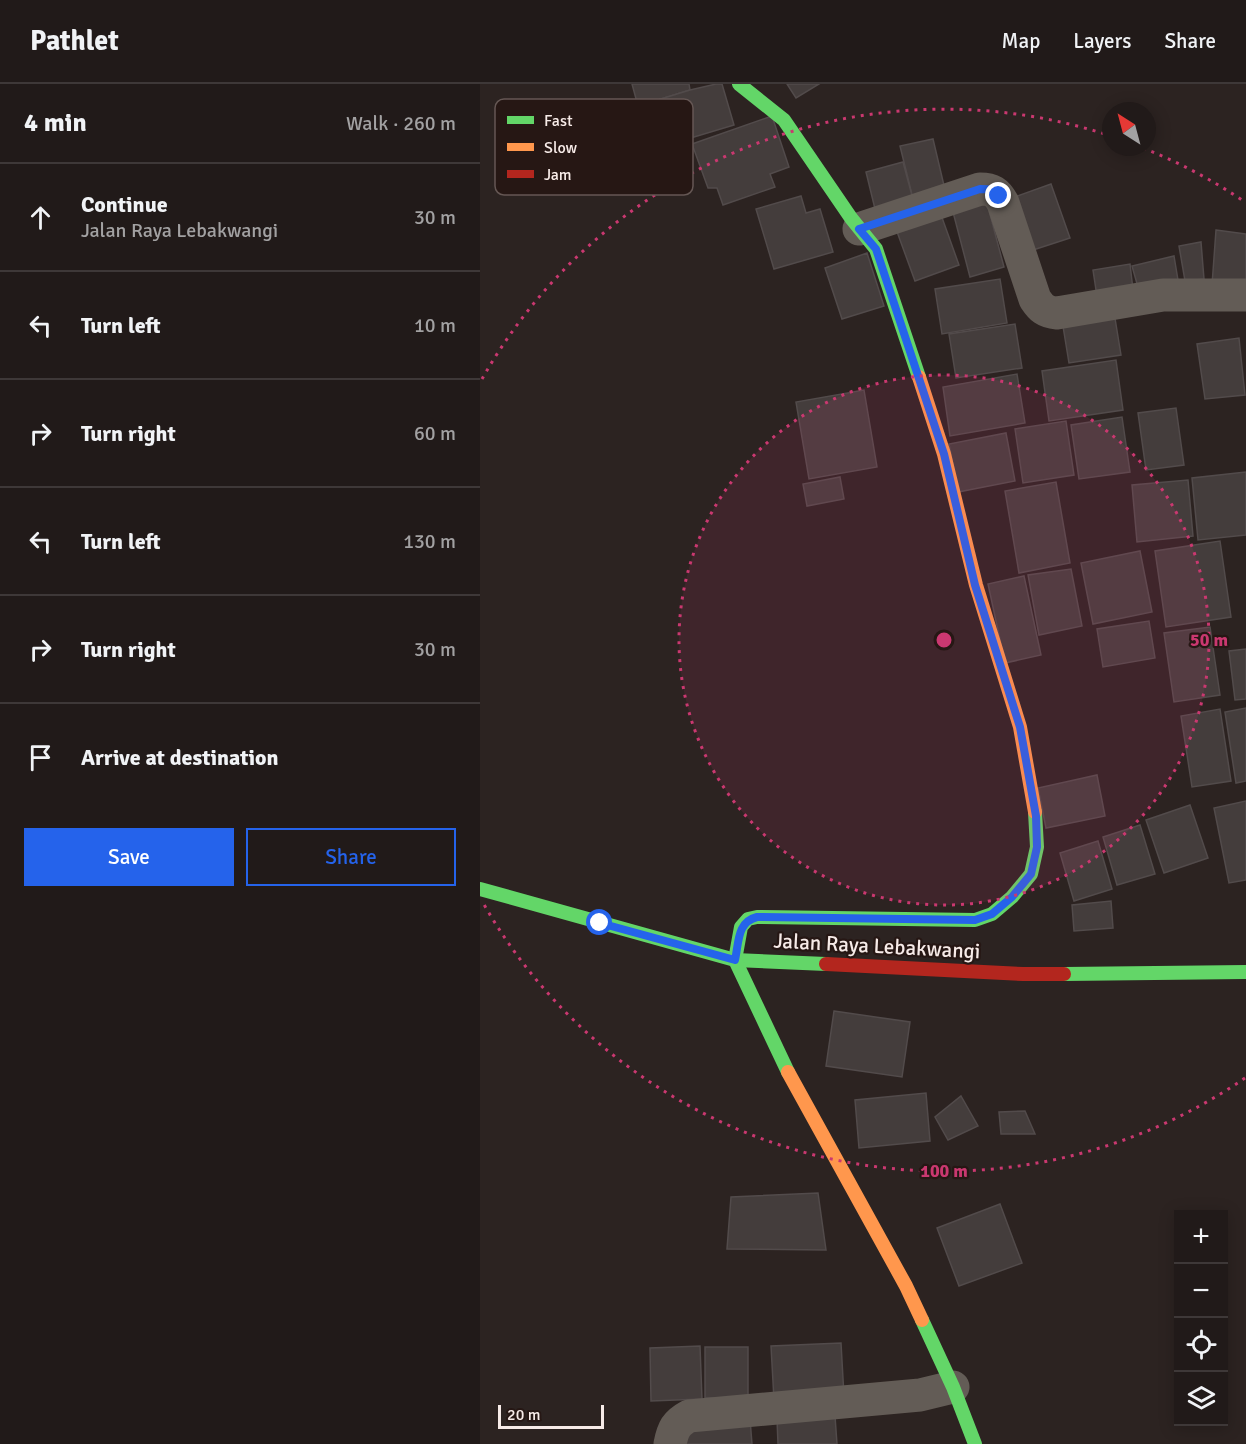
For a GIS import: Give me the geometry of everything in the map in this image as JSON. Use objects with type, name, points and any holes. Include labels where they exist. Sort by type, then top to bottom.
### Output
[{"type":"street","points":[[739,84],[784,120],[859,229],[876,249],[944,454],[975,585],[1020,727],[1036,816],[1037,847],[1031,874],[1012,897],[992,914],[975,920],[757,917],[748,919],[741,927],[735,960],[787,1071],[906,1286],[939,1390],[975,1444]]},
{"type":"street","points":[[859,229],[980,189],[990,189],[1003,203],[1035,299],[1047,312],[1057,313],[1163,295],[1246,295]]},
{"type":"street","name":"Jalan Raya Lebakwangi","points":[[480,889],[735,960],[1023,974],[1246,972]]},
{"type":"street","points":[[670,1444],[679,1422],[689,1416],[939,1390]]},
{"type":"building","points":[[632,84],[689,84],[690,90],[661,99],[636,99]]},
{"type":"building","points":[[722,84],[734,125],[693,137],[693,99],[661,99]]},
{"type":"building","points":[[787,84],[819,84],[796,98]]},
{"type":"building","points":[[772,116],[789,167],[770,174],[775,187],[723,205],[717,188],[708,188],[693,144]]},
{"type":"building","points":[[933,139],[946,194],[914,203],[900,146]]},
{"type":"building","points":[[903,162],[914,203],[876,213],[866,172]]},
{"type":"building","points":[[1051,184],[1070,238],[1030,251],[1012,198]]},
{"type":"building","points":[[801,196],[806,213],[820,209],[833,252],[774,269],[756,209]]},
{"type":"building","points":[[987,203],[1004,267],[970,277],[953,212]]},
{"type":"building","points":[[940,212],[959,265],[915,281],[896,229]]},
{"type":"building","points":[[1216,230],[1246,234],[1246,287],[1212,285]]},
{"type":"building","points":[[1201,242],[1204,279],[1185,281],[1179,246]]},
{"type":"building","points":[[867,253],[884,306],[842,319],[825,268]]},
{"type":"building","points":[[1174,256],[1180,292],[1141,298],[1132,266]]},
{"type":"building","points":[[1130,264],[1134,298],[1098,303],[1093,270]]},
{"type":"building","points":[[1000,279],[1007,323],[942,334],[935,289]]},
{"type":"building","points":[[1113,306],[1121,355],[1069,363],[1061,314]]},
{"type":"building","points":[[1015,324],[1022,368],[956,378],[949,334]]},
{"type":"building","points":[[1239,338],[1245,395],[1205,399],[1197,344]]},
{"type":"building","points":[[1116,360],[1123,410],[1049,421],[1042,371]]},
{"type":"building","points":[[1017,374],[1025,423],[950,436],[943,387]]},
{"type":"building","points":[[864,390],[877,467],[809,479],[796,402]]},
{"type":"building","points":[[1176,408],[1184,465],[1146,470],[1138,413]]},
{"type":"building","points":[[1122,417],[1130,472],[1079,479],[1071,425]]},
{"type":"building","points":[[1066,421],[1074,475],[1023,483],[1015,429]]},
{"type":"building","points":[[1006,433],[1015,481],[958,492],[949,444]]},
{"type":"building","points":[[1246,472],[1246,535],[1198,540],[1192,478]]},
{"type":"building","points":[[840,477],[844,499],[807,506],[803,484]]},
{"type":"building","points":[[1188,480],[1193,536],[1137,542],[1132,485]]},
{"type":"building","points":[[1056,482],[1070,563],[1019,573],[1005,491]]},
{"type":"building","points":[[1220,541],[1231,617],[1166,627],[1155,551]]},
{"type":"building","points":[[1140,551],[1152,612],[1093,624],[1081,563]]},
{"type":"building","points":[[1071,569],[1082,626],[1039,635],[1028,575]]},
{"type":"building","points":[[1024,576],[1041,655],[1005,663],[988,584]]},
{"type":"building","points":[[1149,621],[1155,658],[1103,667],[1097,629]]},
{"type":"building","points":[[1210,627],[1220,695],[1174,702],[1164,633]]},
{"type":"building","points":[[1246,649],[1246,699],[1235,700],[1229,651]]},
{"type":"building","points":[[1246,708],[1246,781],[1236,783],[1225,712]]},
{"type":"building","points":[[1220,709],[1231,781],[1192,787],[1181,716]]},
{"type":"building","points":[[1097,775],[1105,816],[1046,828],[1038,788]]},
{"type":"building","points":[[1246,801],[1246,880],[1229,883],[1214,808]]},
{"type":"building","points":[[1190,805],[1208,858],[1164,873],[1146,820]]},
{"type":"building","points":[[1140,825],[1155,874],[1117,885],[1103,837]]},
{"type":"building","points":[[1098,841],[1112,889],[1074,901],[1060,853]]},
{"type":"building","points":[[1111,901],[1113,928],[1074,931],[1072,905]]},
{"type":"building","points":[[834,1011],[910,1022],[902,1077],[826,1066]]},
{"type":"building","points":[[926,1093],[930,1141],[859,1148],[855,1100]]},
{"type":"building","points":[[961,1096],[978,1126],[948,1140],[935,1117]]},
{"type":"building","points":[[1025,1111],[1035,1134],[1001,1134],[999,1112]]},
{"type":"building","points":[[818,1193],[826,1250],[727,1249],[731,1197]]},
{"type":"building","points":[[1000,1204],[1022,1263],[959,1286],[937,1228]]},
{"type":"building","points":[[841,1343],[844,1396],[774,1400],[771,1346]]},
{"type":"building","points":[[700,1346],[702,1399],[651,1401],[650,1348]]},
{"type":"building","points":[[705,1347],[748,1347],[748,1398],[705,1398]]},
{"type":"building","points":[[835,1416],[837,1444],[778,1444],[777,1419]]},
{"type":"building","points":[[750,1419],[752,1444],[683,1444],[682,1425]]},
{"type":"traffic: fast","points":[[739,84],[784,120],[851,218],[876,249],[919,377]]},
{"type":"traffic: fast","points":[[788,1072],[735,960],[741,927],[748,919],[757,917],[975,920],[992,914],[1012,897],[1031,874],[1037,847],[1035,812]]},
{"type":"traffic: fast","points":[[480,889],[735,960],[826,964]]},
{"type":"traffic: fast","points":[[1064,974],[1246,972]]},
{"type":"traffic: fast","points":[[922,1320],[953,1387],[975,1444]]},
{"type":"traffic: slow","points":[[919,377],[944,454],[976,585],[1020,727],[1035,812]]},
{"type":"traffic: slow","points":[[788,1072],[906,1286],[922,1320]]},
{"type":"traffic: jam","points":[[826,964],[1064,974]]},
{"type":"route","points":[[600,923],[735,960],[741,927],[748,919],[757,917],[975,920],[992,914],[1012,897],[1031,874],[1037,847],[1036,816],[1020,727],[975,585],[944,454],[876,249],[859,229],[980,189],[990,189],[999,196]]}]
